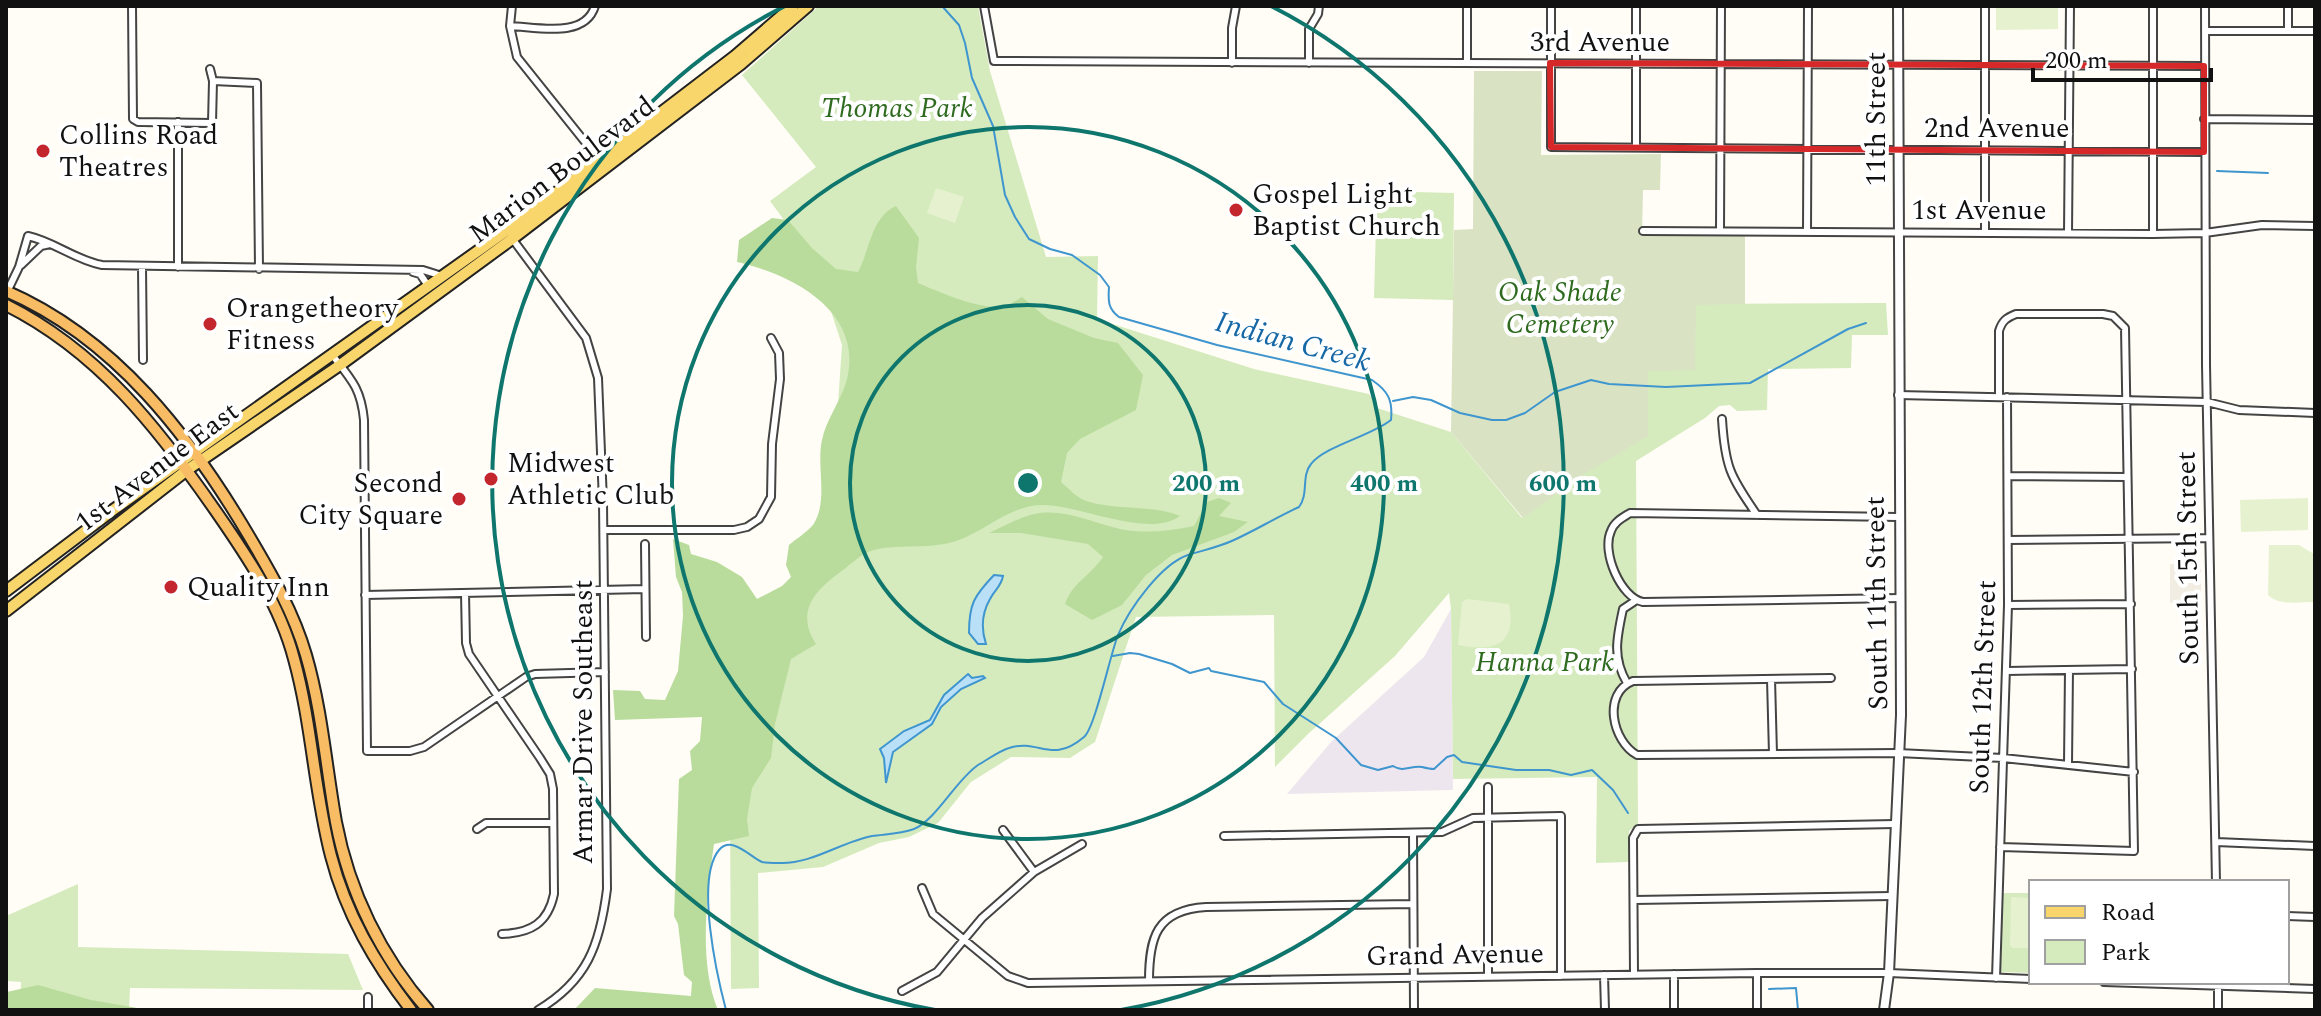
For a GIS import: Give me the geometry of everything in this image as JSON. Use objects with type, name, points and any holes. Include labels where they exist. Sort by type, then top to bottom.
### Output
[{"type":"highway","points":[[7,292],[58,318],[115,362],[148,394],[198,457],[245,529],[290,613],[306,653],[317,699],[337,824],[351,877],[378,940],[428,1010]]},
{"type":"highway","points":[[6,305],[47,329],[136,405],[185,466],[258,575],[279,617],[293,655],[305,702],[324,827],[338,881],[366,945],[411,1010]]},
{"type":"main road","name":"Marion Boulevard","points":[[602,164],[793,6]]},
{"type":"main road","name":"Marion Boulevard","points":[[336,360],[741,64],[808,6]]},
{"type":"main road","name":"Marion Boulevard","points":[[336,360],[429,287],[446,281]]},
{"type":"main road","name":"1st Avenue East","points":[[6,591],[113,510],[185,466],[336,360]]},
{"type":"main road","name":"1st Avenue East","points":[[6,611],[185,466]]},
{"type":"street","points":[[132,6],[133,119],[138,122],[212,123],[213,81],[210,69]]},
{"type":"street","points":[[512,6],[510,26],[517,57],[602,164]]},
{"type":"street","points":[[510,26],[567,28],[588,21],[595,6]]},
{"type":"street","name":"3rd Avenue","points":[[984,6],[994,61],[2204,66]]},
{"type":"street","points":[[1232,63],[1232,28],[1236,6]]},
{"type":"street","points":[[1309,63],[1309,29],[1319,6]]},
{"type":"street","points":[[1467,6],[1467,63]]},
{"type":"street","points":[[1550,63],[1551,6]]},
{"type":"street","points":[[1636,6],[1636,147]]},
{"type":"street","points":[[1720,231],[1721,6]]},
{"type":"street","points":[[1807,231],[1808,6]]},
{"type":"street","name":"11th Street","points":[[1898,6],[1898,232]]},
{"type":"street","points":[[1985,6],[1985,231]]},
{"type":"street","points":[[2068,233],[2070,6]]},
{"type":"street","points":[[2153,6],[2153,234]]},
{"type":"street","name":"South 15th Street","points":[[2205,6],[2207,402],[2216,880]]},
{"type":"street","points":[[2288,6],[2288,31]]},
{"type":"street","points":[[2205,31],[2315,31]]},
{"type":"street","name":"2nd Avenue","points":[[1550,63],[1551,147],[2204,152]]},
{"type":"street","points":[[213,81],[253,81],[258,87],[259,269]]},
{"type":"street","points":[[2204,119],[2315,120]]},
{"type":"street","points":[[178,122],[178,267]]},
{"type":"street","name":"1st Avenue","points":[[1643,231],[2153,234],[2205,233],[2262,225],[2315,226]]},
{"type":"street","name":"South 11th Street","points":[[1884,1010],[1889,973],[1901,715],[1898,232]]},
{"type":"street","name":"Armar Drive Southeast","points":[[509,235],[586,338],[598,378],[604,530],[607,889],[602,927],[592,956],[575,980],[560,997],[538,1010]]},
{"type":"street","points":[[7,292],[19,267],[28,236],[54,244],[86,262],[142,267],[423,270],[446,281]]},
{"type":"street","points":[[19,267],[41,246],[54,244]]},
{"type":"street","points":[[142,267],[143,360]]},
{"type":"street","points":[[405,270],[420,274],[429,287]]},
{"type":"street","name":"South 12th Street","points":[[1996,978],[2008,605],[2008,476],[2001,323],[2016,314],[2113,316],[2125,328],[2126,399]]},
{"type":"street","points":[[604,530],[734,530],[747,527],[759,519],[771,497],[772,444],[779,400],[779,353],[771,338]]},
{"type":"street","points":[[336,360],[355,384],[363,403],[367,751],[410,751],[424,747],[535,674],[605,672]]},
{"type":"street","points":[[1898,395],[2207,402],[2239,410],[2315,413]]},
{"type":"street","points":[[2000,847],[2134,851],[2126,399]]},
{"type":"street","points":[[1722,419],[1727,465],[1757,515]]},
{"type":"street","points":[[2008,476],[2127,477]]},
{"type":"street","points":[[1635,601],[1623,586],[1608,547],[1610,532],[1630,513],[1898,517]]},
{"type":"street","points":[[2008,540],[2209,538]]},
{"type":"street","points":[[645,544],[646,637]]},
{"type":"street","points":[[365,595],[645,589]]},
{"type":"street","points":[[465,593],[469,654],[550,774],[553,789],[554,894],[551,908],[545,918],[529,931],[502,934]]},
{"type":"street","points":[[1627,683],[1616,656],[1615,641],[1623,609],[1635,601],[1901,598]]},
{"type":"street","points":[[2008,605],[2131,604]]},
{"type":"street","points":[[2007,671],[2132,669]]},
{"type":"street","points":[[2068,765],[2069,670]]},
{"type":"street","points":[[1831,678],[1633,681],[1627,683],[1615,698],[1614,716],[1619,736],[1637,755],[1898,753],[2003,758],[2134,772]]},
{"type":"street","points":[[1771,679],[1773,754]]},
{"type":"street","points":[[1488,787],[1488,976]]},
{"type":"street","points":[[1224,836],[1442,832],[1463,821],[1488,817],[1561,816],[1561,976]]},
{"type":"street","points":[[477,829],[486,823],[553,823]]},
{"type":"street","points":[[1634,974],[1634,833],[1643,829],[1895,824]]},
{"type":"street","points":[[1003,830],[1034,872]]},
{"type":"street","points":[[1413,833],[1414,1010]]},
{"type":"street","points":[[2216,842],[2315,846]]},
{"type":"street","points":[[902,991],[937,972],[982,918],[1034,872],[1082,844]]},
{"type":"street","name":"Grand Avenue","points":[[922,888],[933,914],[1018,981],[1757,973],[1889,973],[2029,979]]},
{"type":"street","points":[[1634,900],[1892,896]]},
{"type":"street","points":[[1149,981],[1149,953],[1158,929],[1168,918],[1192,907],[1413,904]]},
{"type":"street","points":[[2289,916],[2315,917]]},
{"type":"street","points":[[1757,973],[1757,1010]]},
{"type":"street","points":[[1674,974],[1674,1010]]},
{"type":"street","points":[[1604,975],[1605,1010]]},
{"type":"street","points":[[2218,1010],[2218,984],[2315,989]]},
{"type":"street","points":[[368,997],[368,1010]]},
{"type":"highlighted area","points":[[1550,63],[2204,66],[2204,152],[1551,147]]},
{"type":"shaded area","points":[[2201,563],[2201,603],[2170,603],[2170,564]]},
{"type":"shaded area","points":[[1451,609],[1453,790],[1287,794],[1331,742],[1424,657]]},
{"type":"green space","points":[[819,6],[978,6],[990,71],[1046,257],[1098,256],[1097,319],[1254,369],[1369,394],[1377,408],[1451,432],[1522,518],[1581,476],[1648,370],[1696,304],[1886,303],[1888,335],[1852,335],[1851,368],[1768,369],[1767,410],[1737,411],[1730,405],[1719,406],[1636,461],[1638,824],[1629,831],[1629,862],[1596,863],[1597,777],[1453,779],[1449,593],[1395,656],[1275,767],[1274,615],[1136,617],[1095,742],[1070,758],[1011,757],[971,782],[938,823],[909,837],[879,843],[823,867],[758,873],[759,988],[731,989],[729,629],[824,556],[831,509],[842,345],[815,262],[770,201],[816,167],[742,75]]},
{"type":"green space","points":[[1996,6],[2058,6],[2058,29],[1996,30]]},
{"type":"green space","name":"Oak Shade Cemetery","points":[[1474,71],[1542,71],[1541,155],[1661,154],[1660,190],[1643,190],[1642,235],[1745,235],[1745,304],[1696,305],[1695,370],[1648,371],[1648,436],[1581,476],[1523,518],[1451,432],[1454,230],[1473,229]]},
{"type":"green space","points":[[936,188],[964,197],[955,223],[927,213]]},
{"type":"green space","points":[[1377,191],[1454,193],[1453,300],[1374,298]]},
{"type":"green space","points":[[896,206],[919,238],[918,283],[985,306],[1005,306],[1022,297],[1048,319],[1094,338],[1118,343],[1143,375],[1136,410],[1080,439],[1067,453],[1061,482],[1086,501],[1180,516],[1166,522],[1133,523],[1058,506],[1031,506],[1010,513],[959,540],[868,552],[833,577],[817,593],[808,611],[807,621],[816,644],[791,659],[775,724],[771,758],[752,788],[747,819],[749,836],[714,844],[706,950],[718,1010],[574,1010],[595,988],[691,996],[692,982],[684,975],[678,924],[674,916],[679,779],[692,770],[690,751],[700,741],[702,717],[615,720],[613,690],[640,691],[645,699],[665,700],[678,671],[683,616],[673,539],[689,545],[691,554],[717,562],[742,577],[757,599],[782,586],[791,577],[786,565],[789,545],[813,525],[818,516],[822,440],[846,383],[849,358],[845,336],[835,317],[802,288],[759,268],[737,262],[739,240],[772,218],[788,220],[812,248],[836,269],[858,272],[876,226]]},
{"type":"green space","points":[[1219,498],[1231,503],[1219,516],[1248,522],[1234,532],[1172,555],[1146,575],[1122,605],[1092,620],[1065,604],[1072,590],[1103,557],[1088,544],[1021,533],[989,533],[1023,517],[1046,513],[1067,515],[1129,531],[1175,529],[1194,526],[1207,502]]},
{"type":"green space","points":[[2308,498],[2308,530],[2241,532],[2240,500]]},
{"type":"green space","points":[[2269,545],[2299,545],[2314,554],[2315,602],[2284,602],[2268,595]]},
{"type":"green space","points":[[1467,599],[1509,604],[1511,618],[1506,637],[1492,646],[1458,645],[1462,602]]},
{"type":"green space","points":[[78,884],[78,947],[348,954],[363,990],[130,988],[129,1010],[20,1010],[21,982],[6,981],[6,916]]},
{"type":"green space","points":[[2003,893],[2029,893],[2029,973],[2000,972]]},
{"type":"green space","points":[[2011,897],[2029,898],[2029,948],[2012,948]]},
{"type":"green space","points":[[38,985],[91,1000],[149,1010],[6,1010],[7,992]]},
{"type":"water","points":[[994,575],[1003,576],[985,610],[983,627],[986,644],[978,644],[969,633],[970,615],[977,595]]},
{"type":"water","points":[[968,674],[972,678],[985,678],[961,689],[941,707],[932,724],[893,752],[886,783],[880,749],[904,731],[930,720],[944,695]]},
{"type":"waterway","name":"Indian Creek","points":[[726,1010],[708,904],[712,864],[719,850],[730,845],[741,848],[762,862],[792,862],[860,839],[909,831],[930,817],[978,765],[1001,751],[1019,746],[1054,750],[1073,745],[1084,737],[1093,720],[1123,624],[1157,577],[1188,555],[1234,540],[1299,507],[1311,464],[1337,446],[1391,420],[1388,397],[1372,380],[1217,345],[1119,317],[1111,308],[1109,287],[1100,275],[1072,255],[1029,239],[1005,195],[993,126],[972,78],[959,25],[942,6]]},
{"type":"waterway","points":[[2217,171],[2268,173]]},
{"type":"waterway","points":[[1393,401],[1413,397],[1431,400],[1460,413],[1506,420],[1525,413],[1555,392],[1591,380],[1666,387],[1750,383],[1848,329],[1866,323]]},
{"type":"waterway","points":[[1113,656],[1139,654],[1190,673],[1209,668],[1211,671],[1264,682],[1283,704],[1336,738],[1361,765],[1378,770],[1393,766],[1401,769],[1434,769],[1454,755],[1462,762],[1516,770],[1549,770],[1571,775],[1592,770],[1613,790],[1628,813]]},
{"type":"waterway","points":[[1769,989],[1796,988],[1798,1010]]},
{"type":"place","name":"Collins Road Theatres","points":[[43,151]]},
{"type":"place","name":"Gospel Light Baptist Church","points":[[1236,210]]},
{"type":"place","name":"Orangetheory Fitness","points":[[210,324]]},
{"type":"place","name":"Midwest Athletic Club","points":[[491,479]]},
{"type":"place","name":"Second City Square","points":[[459,499]]},
{"type":"place","name":"Quality Inn","points":[[171,587]]},
{"type":"park label","name":"Thomas Park","points":[[897,108]]},
{"type":"park label","name":"Hanna Park","points":[[1545,662]]}]
